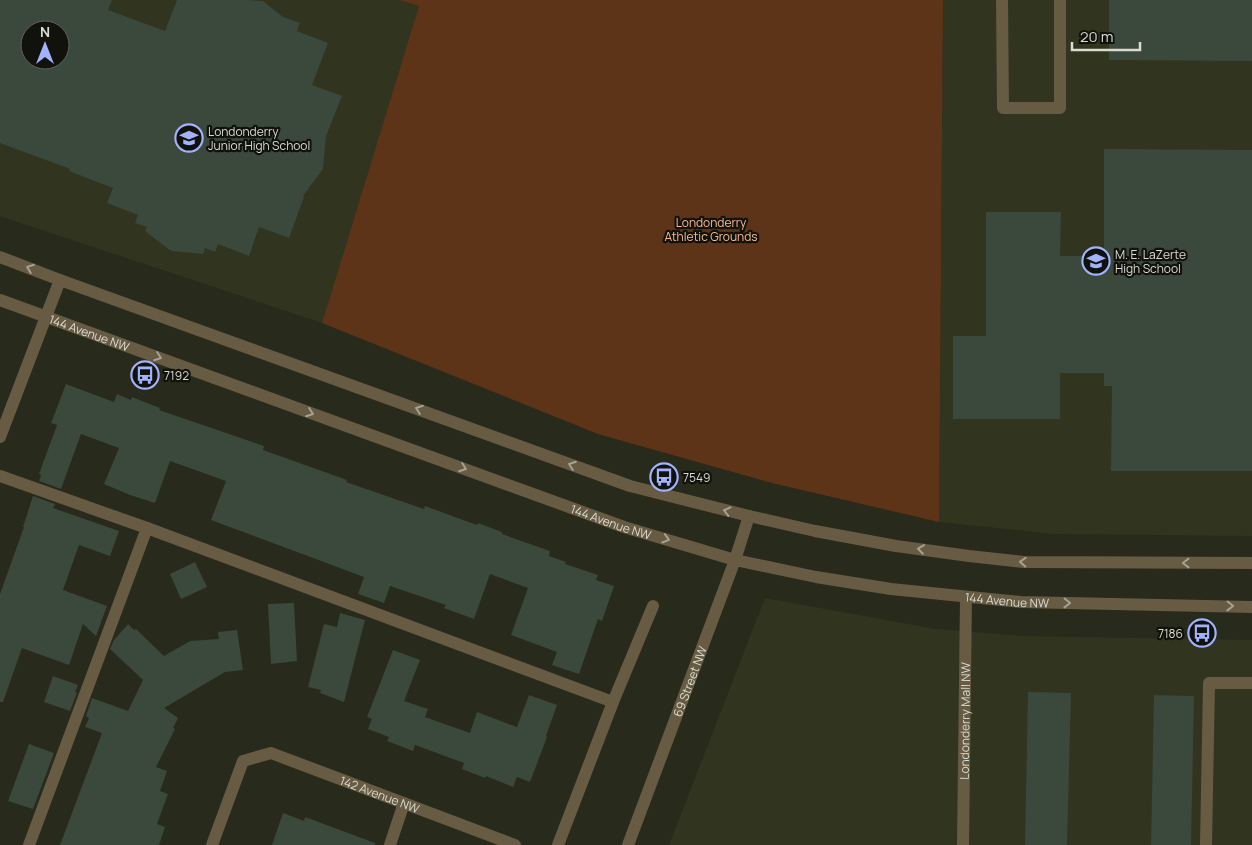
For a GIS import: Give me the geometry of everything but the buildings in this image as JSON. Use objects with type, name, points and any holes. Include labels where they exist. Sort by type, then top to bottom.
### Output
[{"type":"street","points":[[1002,0],[1002,108],[1060,108],[1060,0]]},
{"type":"street","points":[[0,257],[630,486],[749,516],[896,546],[1024,562],[1252,563]]},
{"type":"street","points":[[0,437],[60,280]]},
{"type":"street","name":"144 Avenue NW","points":[[0,300],[624,526],[735,560],[816,577],[891,589],[966,597],[1021,602],[1252,607]]},
{"type":"street","points":[[0,476],[147,528],[613,702]]},
{"type":"street","name":"69 Street NW","points":[[628,845],[735,560],[749,516]]},
{"type":"street","points":[[28,845],[147,528]]},
{"type":"street","name":"Londonderry Mall NW","points":[[963,845],[966,597]]},
{"type":"street","points":[[558,845],[613,702],[653,606]]},
{"type":"street","points":[[1206,845],[1209,683],[1252,683]]},
{"type":"street","name":"142 Avenue NW","points":[[212,845],[243,761],[271,754],[515,845]]},
{"type":"street","points":[[390,845],[404,803]]},
{"type":"shaded area","name":"Londonderry Junior High School","points":[[0,0],[399,0],[419,6],[322,323],[0,216]]},
{"type":"shaded area","name":"M. E. LaZerte High School","points":[[943,0],[1252,0],[1252,536],[1053,534],[939,522]]},
{"type":"shaded area","points":[[765,598],[936,629],[1023,636],[1252,640],[1252,845],[669,845]]},
{"type":"green space","name":"Londonderry Athletic Grounds","points":[[399,0],[943,0],[939,522],[772,483],[598,434],[322,323],[419,6]]},
{"type":"place","name":"Londonderry Junior High School","points":[[189,138]]},
{"type":"place","name":"M. E. LaZerte High School","points":[[1096,261]]},
{"type":"place","name":"7192","points":[[145,375]]},
{"type":"place","name":"7549","points":[[664,477]]},
{"type":"place","name":"7186","points":[[1202,633]]}]
